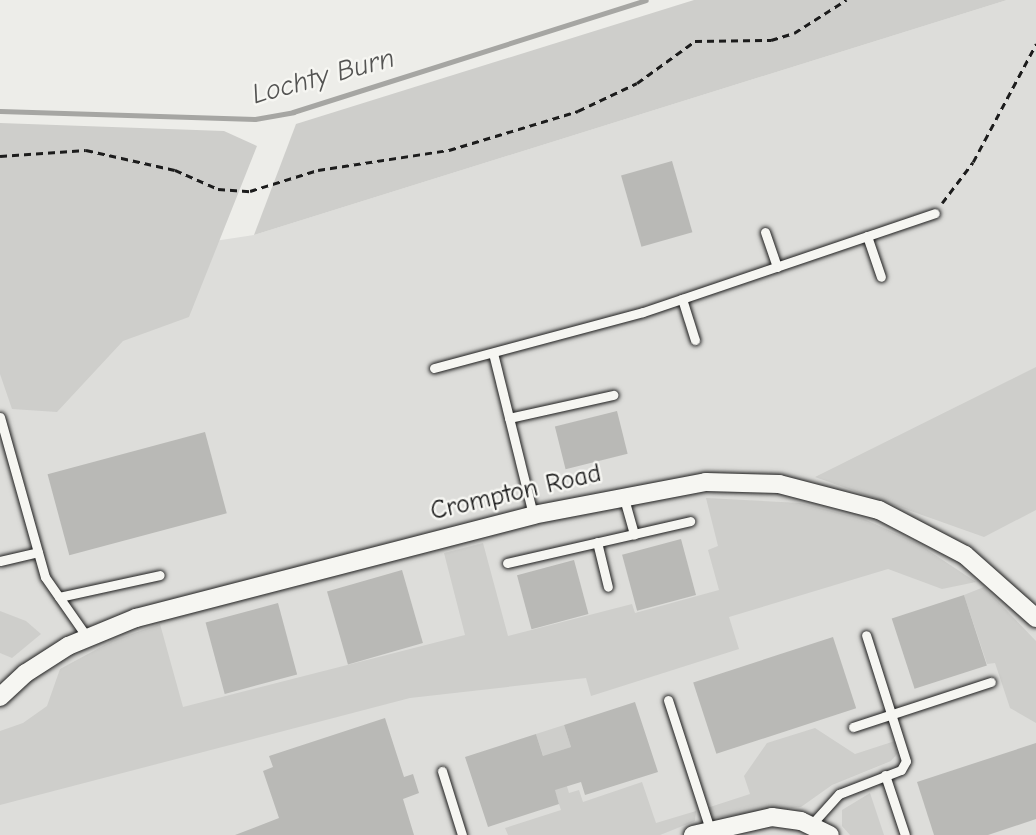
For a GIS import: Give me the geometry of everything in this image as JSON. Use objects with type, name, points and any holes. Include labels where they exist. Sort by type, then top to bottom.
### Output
[{"type":"street","name":"Crompton Road","points":[[0,697],[42,661],[87,637],[136,618],[533,514],[623,495],[743,480],[847,498],[940,539],[994,577],[1036,618]]},
{"type":"street","points":[[701,832],[772,817],[811,825],[830,835]]},
{"type":"lane","points":[[434,368],[682,299],[934,213]]},
{"type":"lane","points":[[765,232],[777,267]]},
{"type":"lane","points":[[867,236],[881,277]]},
{"type":"lane","points":[[682,299],[695,340]]},
{"type":"lane","points":[[493,353],[533,514]]},
{"type":"lane","points":[[509,418],[612,395]]},
{"type":"lane","points":[[0,417],[45,577],[87,637]]},
{"type":"lane","points":[[623,495],[634,534]]},
{"type":"lane","points":[[508,563],[690,521]]},
{"type":"lane","points":[[597,542],[608,587]]},
{"type":"lane","points":[[0,561],[38,552]]},
{"type":"lane","points":[[59,597],[160,575]]},
{"type":"lane","points":[[811,825],[839,794],[901,770],[906,761],[866,635]]},
{"type":"lane","points":[[853,727],[991,682]]},
{"type":"lane","points":[[668,700],[701,832]]},
{"type":"lane","points":[[442,771],[462,835]]},
{"type":"lane","points":[[885,775],[905,835]]},
{"type":"path","points":[[0,156],[86,150],[175,170],[218,189],[250,191],[318,170],[449,150],[578,111],[637,83],[695,41],[771,40],[794,33],[846,0]]},
{"type":"path","points":[[934,213],[973,162],[1036,44]]},
{"type":"shaded area","points":[[694,0],[1007,0],[254,235],[296,124]]},
{"type":"shaded area","points":[[1007,0],[1036,0],[1036,835],[0,835],[0,247],[44,267],[254,235]]},
{"type":"shaded area","points":[[0,123],[224,131],[257,146],[189,317],[123,341],[57,412],[12,409],[0,374]]},
{"type":"shaded area","points":[[1036,367],[1036,510],[984,537],[815,477]]},
{"type":"shaded area","points":[[706,498],[800,503],[864,519],[917,543],[976,582],[942,589],[888,569],[729,617],[739,649],[591,696],[586,678],[410,698],[0,805],[0,731],[23,723],[47,706],[60,669],[112,641],[160,624],[183,707],[465,635],[444,553],[483,543],[508,636],[632,604],[635,613],[719,590],[708,550],[718,546]]},
{"type":"shaded area","points":[[984,587],[1036,641],[1036,723],[1010,708],[995,663],[987,664],[964,595]]},
{"type":"shaded area","points":[[0,611],[26,621],[41,634],[12,658],[0,653]]},
{"type":"shaded area","points":[[564,725],[571,747],[556,752],[569,793],[579,790],[583,802],[642,782],[656,823],[696,811],[695,821],[660,835],[508,835],[505,828],[561,810],[536,734]]},
{"type":"shaded area","points":[[815,728],[855,754],[895,741],[897,754],[891,761],[832,785],[801,807],[711,818],[707,808],[750,794],[744,776],[767,743]]},
{"type":"shaded area","points":[[870,793],[884,835],[850,835],[842,826],[842,810]]},
{"type":"building","points":[[672,161],[692,232],[641,247],[621,176]]},
{"type":"building","points":[[617,411],[628,454],[566,469],[555,426]]},
{"type":"building","points":[[205,432],[227,513],[69,555],[48,474]]},
{"type":"building","points":[[681,539],[696,595],[637,611],[622,555]]},
{"type":"building","points":[[574,560],[588,614],[532,629],[517,575]]},
{"type":"building","points":[[402,570],[423,643],[348,665],[327,591]]},
{"type":"building","points":[[964,595],[987,665],[915,689],[892,618]]},
{"type":"building","points":[[278,603],[297,674],[225,694],[206,622]]},
{"type":"building","points":[[833,637],[856,708],[716,754],[693,682]]},
{"type":"building","points":[[635,702],[658,772],[585,795],[581,782],[555,790],[559,804],[488,827],[465,757],[536,734],[543,756],[571,747],[564,725]]},
{"type":"building","points":[[385,718],[404,777],[413,774],[419,793],[403,799],[414,835],[235,835],[279,818],[263,771],[273,767],[269,756]]},
{"type":"building","points":[[1036,743],[1036,819],[988,835],[934,835],[917,782]]},
{"type":"waterway","name":"Lochty Burn","points":[[0,111],[255,119],[293,112],[646,0]]}]
